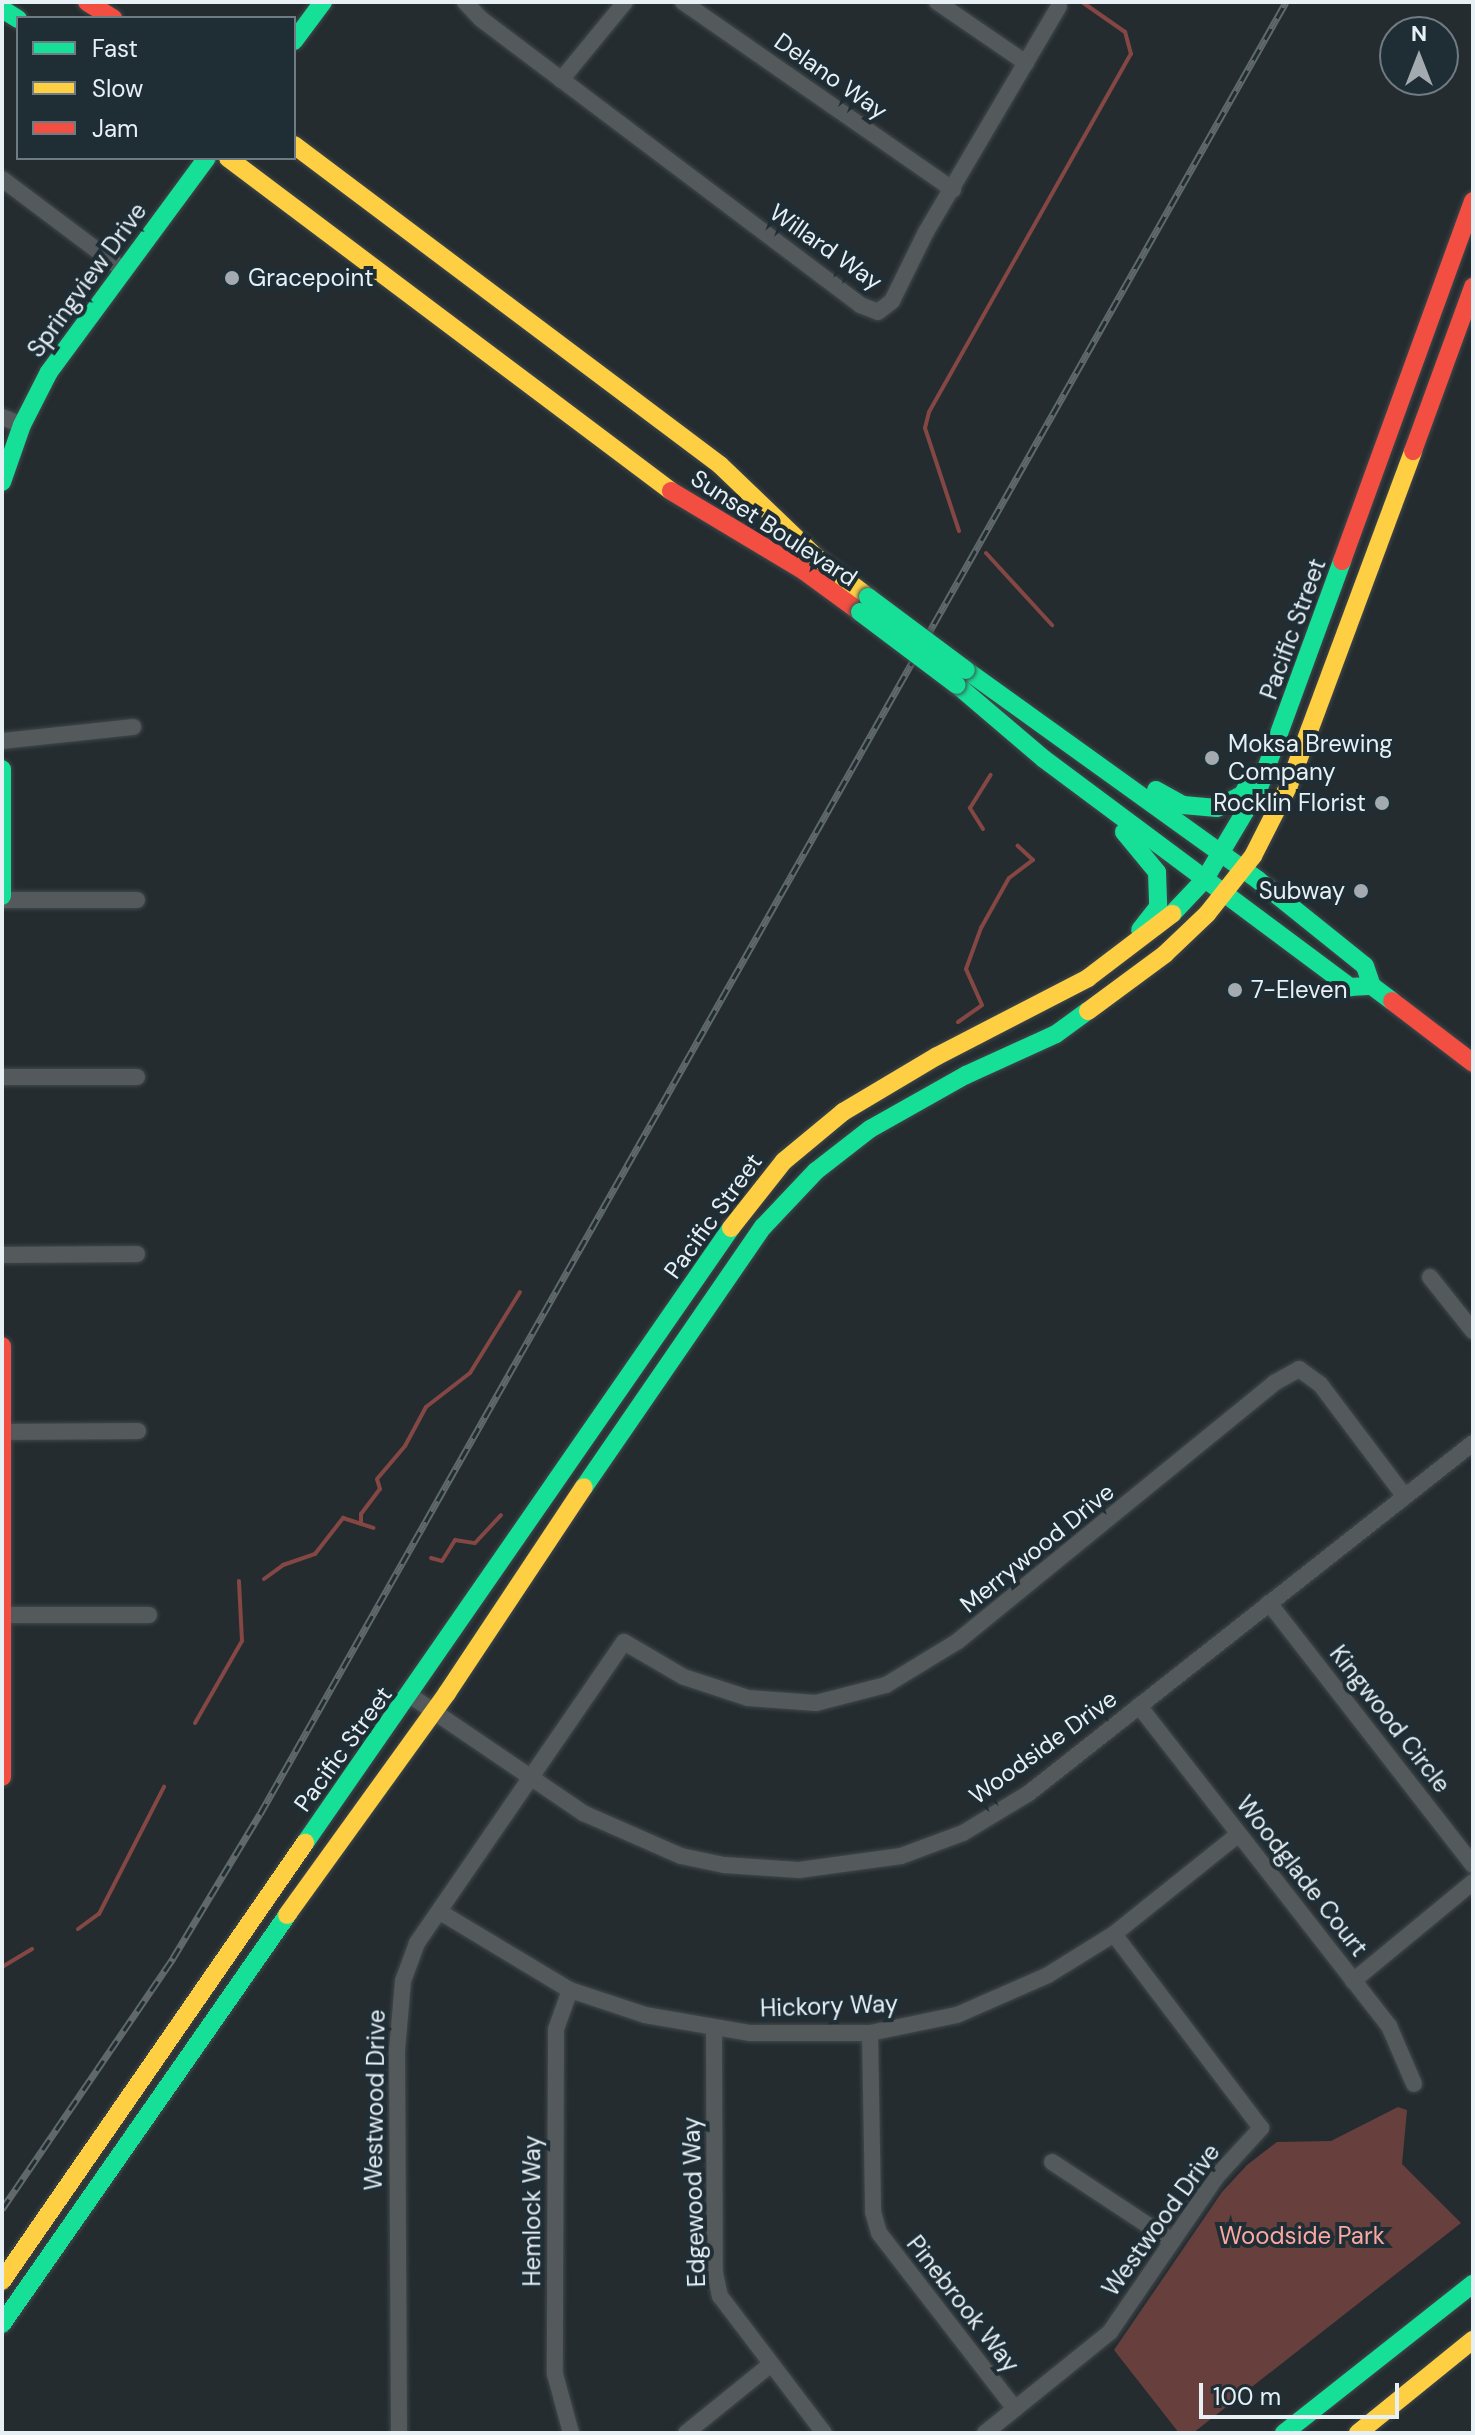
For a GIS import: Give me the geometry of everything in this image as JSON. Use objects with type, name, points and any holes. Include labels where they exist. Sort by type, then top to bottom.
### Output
[{"type":"main road","points":[[87,2],[110,16]]},
{"type":"main road","points":[[296,38],[323,2]]},
{"type":"main road","name":"Sunset Boulevard","points":[[296,147],[720,465],[864,605]]},
{"type":"main road","name":"Springview Drive","points":[[2,482],[22,425],[49,372],[206,160]]},
{"type":"main road","name":"Sunset Boulevard","points":[[231,160],[689,504],[864,605],[961,678],[1097,796],[1350,987],[1372,986]]},
{"type":"main road","name":"Pacific Street","points":[[2,2281],[295,1857],[411,1696],[671,1315],[768,1180],[843,1112],[937,1056],[1028,1012],[1123,953],[1205,879],[1223,854],[1259,788],[1473,201]]},
{"type":"main road","name":"Pacific Street","points":[[2,2324],[434,1710],[690,1327],[788,1199],[870,1129],[966,1075],[1056,1034],[1165,954],[1243,869],[1289,785],[1473,287]]},
{"type":"main road","points":[[1373,561],[1367,537],[1387,477],[1382,455]]},
{"type":"main road","name":"Sunset Boulevard","points":[[961,678],[1115,774],[1243,869],[1365,966],[1372,986],[1473,1063]]},
{"type":"main road","points":[[1115,774],[1142,780],[1191,807],[1232,803],[1250,782],[1275,720],[1291,704]]},
{"type":"main road","points":[[2,769],[2,898]]},
{"type":"main road","points":[[1097,796],[1112,822],[1134,840],[1157,872],[1158,907],[1123,953]]},
{"type":"main road","points":[[870,1129],[873,1109],[928,1080],[937,1056]]},
{"type":"main road","points":[[768,1180],[788,1199]]},
{"type":"main road","points":[[671,1315],[690,1327]]},
{"type":"main road","points":[[2,1346],[2,1777]]},
{"type":"main road","points":[[231,1951],[247,1946],[266,1924],[281,1925],[278,1906],[299,1873],[295,1857]]},
{"type":"main road","points":[[104,2132],[118,2127],[142,2100],[156,2102]]},
{"type":"main road","points":[[2,2300],[15,2280],[35,2277],[31,2258],[55,2221],[51,2211]]},
{"type":"main road","points":[[1284,2433],[1473,2284]]},
{"type":"main road","points":[[1358,2433],[1473,2340]]},
{"type":"street","name":"Willard Way","points":[[465,2],[561,80],[860,305],[878,312],[892,301],[1059,6]]},
{"type":"street","points":[[561,80],[625,2]]},
{"type":"street","name":"Delano Way","points":[[683,2],[953,190]]},
{"type":"street","points":[[937,2],[1026,63]]},
{"type":"street","points":[[2,179],[123,270]]},
{"type":"street","points":[[2,417],[22,425]]},
{"type":"street","points":[[2,741],[133,727]]},
{"type":"street","points":[[2,898],[137,900]]},
{"type":"street","points":[[2,1077],[137,1077]]},
{"type":"street","points":[[2,1255],[137,1254]]},
{"type":"street","points":[[1430,1277],[1473,1331]]},
{"type":"street","name":"Merrywood Drive","points":[[624,1642],[684,1677],[748,1698],[816,1703],[886,1685],[958,1641],[1274,1383],[1299,1369],[1320,1384],[1405,1497]]},
{"type":"street","points":[[2,1432],[138,1431]]},
{"type":"street","name":"Woodside Drive","points":[[411,1696],[617,1831],[681,1856],[763,1870],[833,1868],[901,1856],[963,1833],[1029,1793],[1473,1443]]},
{"type":"street","name":"Kingwood Circle","points":[[1269,1603],[1473,1865]]},
{"type":"street","points":[[4,1615],[149,1615]]},
{"type":"street","name":"Westwood Drive","points":[[399,2433],[399,2006],[417,1943],[624,1642]]},
{"type":"street","name":"Woodglade Court","points":[[1139,1706],[1353,1981],[1403,2050],[1414,2084]]},
{"type":"street","name":"Hickory Way","points":[[440,1912],[570,1990],[714,2030],[870,2033],[957,2015],[1004,1997],[1114,1934],[1239,1834]]},
{"type":"street","points":[[1353,1981],[1473,1882]]},
{"type":"street","name":"Westwood Drive","points":[[985,2433],[1110,2332],[1218,2175],[1261,2128],[1114,1934]]},
{"type":"street","name":"Hemlock Way","points":[[570,1990],[556,2029],[555,2374],[571,2433]]},
{"type":"street","name":"Edgewood Way","points":[[714,2030],[715,2273],[731,2317],[824,2433]]},
{"type":"street","name":"Pinebrook Way","points":[[870,2033],[873,2212],[879,2233],[1015,2409]]},
{"type":"street","points":[[1052,2162],[1172,2241]]},
{"type":"street","points":[[686,2433],[770,2365]]},
{"type":"green space","name":"Woodside Park","points":[[1398,2107],[1407,2110],[1402,2164],[1461,2223],[1193,2433],[1179,2433],[1114,2350],[1222,2192],[1247,2165],[1277,2142],[1331,2141]]},
{"type":"waterway","points":[[959,531],[925,428],[929,412],[1131,54],[1125,32],[1082,2]]},
{"type":"waterway","points":[[986,553],[1052,625]]},
{"type":"waterway","points":[[983,829],[970,808],[991,775]]},
{"type":"waterway","points":[[958,1022],[982,1005],[966,969],[981,928],[1009,878],[1033,860],[1018,846]]},
{"type":"waterway","points":[[361,1524],[361,1514],[380,1489],[377,1479],[405,1446],[426,1407],[470,1373],[520,1292]]},
{"type":"waterway","points":[[431,1558],[442,1561],[455,1540],[475,1543],[501,1515]]},
{"type":"waterway","points":[[264,1579],[283,1565],[315,1554],[343,1518],[373,1528]]},
{"type":"waterway","points":[[195,1723],[242,1641],[239,1581]]},
{"type":"waterway","points":[[78,1929],[99,1914],[164,1787]]},
{"type":"waterway","points":[[2,1967],[32,1949]]},
{"type":"railway","points":[[2,2209],[173,1958],[260,1814],[1286,2]]},
{"type":"traffic: fast","points":[[296,38],[323,2]]},
{"type":"traffic: fast","points":[[2,9],[16,18]]},
{"type":"traffic: fast","points":[[2,482],[22,425],[49,372],[206,160]]},
{"type":"traffic: fast","points":[[1172,914],[1205,879],[1259,788],[1342,561]]},
{"type":"traffic: fast","points":[[868,597],[966,670]]},
{"type":"traffic: fast","points":[[860,612],[957,685]]},
{"type":"traffic: fast","points":[[966,670],[1258,880],[1365,966],[1372,986],[1392,1001]]},
{"type":"traffic: fast","points":[[957,685],[1044,759],[1350,987],[1372,986]]},
{"type":"traffic: fast","points":[[2,769],[2,896]]},
{"type":"traffic: fast","points":[[1156,790],[1183,805],[1217,808],[1243,794],[1253,774]]},
{"type":"traffic: fast","points":[[1124,832],[1157,872],[1158,907],[1140,930]]},
{"type":"traffic: fast","points":[[584,1487],[763,1227],[816,1171],[870,1129],[966,1075],[1056,1034],[1088,1011]]},
{"type":"traffic: fast","points":[[305,1843],[731,1228]]},
{"type":"traffic: fast","points":[[2,2324],[287,1915]]},
{"type":"traffic: fast","points":[[1284,2433],[1473,2284]]},
{"type":"traffic: slow","points":[[296,147],[720,465],[815,556],[868,597]]},
{"type":"traffic: slow","points":[[231,160],[671,491]]},
{"type":"traffic: slow","points":[[1088,1011],[1165,954],[1207,914],[1253,856],[1289,785],[1413,451]]},
{"type":"traffic: slow","points":[[731,1228],[784,1161],[843,1112],[937,1056],[1088,978],[1172,914]]},
{"type":"traffic: slow","points":[[287,1915],[447,1693],[584,1487]]},
{"type":"traffic: slow","points":[[2,2281],[305,1843]]},
{"type":"traffic: slow","points":[[1358,2433],[1473,2340]]},
{"type":"traffic: jam","points":[[87,2],[110,16]]},
{"type":"traffic: jam","points":[[1342,561],[1473,201]]},
{"type":"traffic: jam","points":[[1413,451],[1473,287]]},
{"type":"traffic: jam","points":[[671,491],[804,571],[860,612]]},
{"type":"traffic: jam","points":[[1392,1001],[1473,1063]]},
{"type":"traffic: jam","points":[[2,1346],[2,1777]]},
{"type":"place","name":"Gracepoint","points":[[232,278]]},
{"type":"place","name":"Moksa Brewing Company","points":[[1212,758]]},
{"type":"place","name":"Rocklin Florist","points":[[1382,803]]},
{"type":"place","name":"Subway","points":[[1361,891]]},
{"type":"place","name":"7-Eleven","points":[[1235,990]]}]
